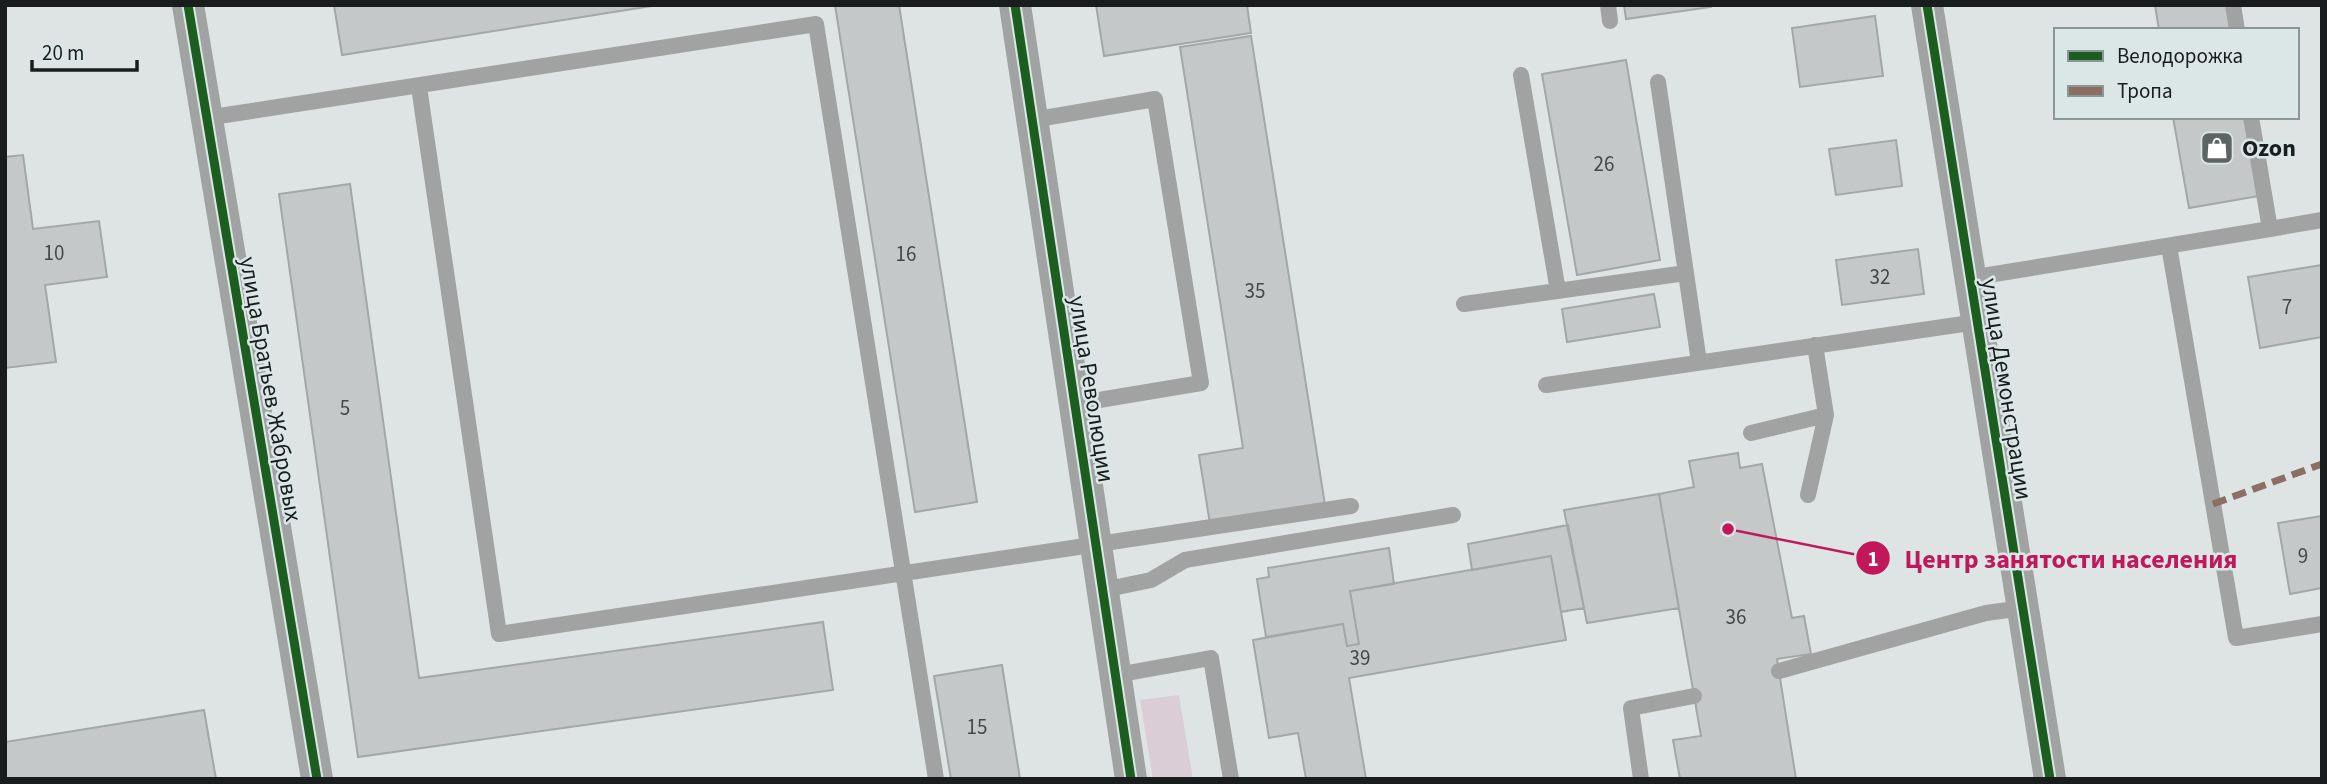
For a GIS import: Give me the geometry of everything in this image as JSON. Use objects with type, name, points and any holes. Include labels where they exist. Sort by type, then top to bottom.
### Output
[{"type":"street","name":"улица Братьев Жабровых","points":[[187,5],[317,779]]},
{"type":"street","name":"улица Революции","points":[[1015,5],[1131,779]]},
{"type":"street","name":"улица Демонстрации","points":[[1927,5],[2050,779]]},
{"type":"lane","points":[[2233,5],[2237,28]]},
{"type":"lane","points":[[206,118],[419,88],[816,24],[936,779]]},
{"type":"lane","points":[[1521,75],[1558,291]]},
{"type":"lane","points":[[1658,82],[1699,362]]},
{"type":"lane","points":[[419,88],[499,634],[1351,506]]},
{"type":"lane","points":[[1032,120],[1155,99],[1201,383],[1075,404]]},
{"type":"lane","points":[[2251,119],[2270,229]]},
{"type":"lane","points":[[1970,278],[2322,220]]},
{"type":"lane","points":[[2169,246],[2236,638],[2322,624]]},
{"type":"lane","points":[[1464,304],[1686,274]]},
{"type":"lane","points":[[1546,385],[1978,322]]},
{"type":"lane","points":[[1808,495],[1826,415],[1815,345]]},
{"type":"lane","points":[[1751,433],[1826,415]]},
{"type":"lane","points":[[1103,590],[1151,580],[1185,560],[1453,515]]},
{"type":"lane","points":[[1779,671],[1986,613],[2023,608]]},
{"type":"lane","points":[[1116,674],[1211,658],[1231,779]]},
{"type":"lane","points":[[1641,779],[1632,708],[1694,696]]},
{"type":"shaded area","points":[[1179,695],[1193,779],[1153,779],[1140,700]]},
{"type":"building","points":[[334,5],[658,5],[342,55]]},
{"type":"building","points":[[835,5],[899,5],[977,502],[915,512]]},
{"type":"building","points":[[1096,5],[1247,5],[1251,33],[1104,56]]},
{"type":"building","points":[[1624,5],[1711,5],[1711,7],[1626,19]]},
{"type":"building","points":[[2155,5],[2227,5],[2231,28],[2159,28]]},
{"type":"building","points":[[1875,16],[1883,76],[1800,87],[1792,28]]},
{"type":"building","points":[[1251,36],[1325,505],[1210,524],[1199,455],[1243,448],[1180,47]]},
{"type":"building","points":[[1626,60],[1660,260],[1577,275],[1542,74]]},
{"type":"building","points":[[2173,119],[2246,119],[2259,196],[2189,208]]},
{"type":"building","points":[[1896,140],[1902,186],[1836,195],[1829,149]]},
{"type":"building","points":[[23,155],[33,229],[99,221],[107,277],[45,285],[56,362],[5,368],[5,157]]},
{"type":"building","points":[[350,184],[419,678],[823,622],[833,690],[358,757],[279,194]]},
{"type":"building","points":[[1918,249],[1924,294],[1842,305],[1836,260]]},
{"type":"building","points":[[2322,265],[2322,337],[2260,348],[2248,277]]},
{"type":"building","points":[[1654,294],[1660,327],[1567,342],[1562,309]]},
{"type":"building","points":[[1738,453],[1740,468],[1762,464],[1792,618],[1804,616],[1811,654],[1777,659],[1796,779],[1680,779],[1673,740],[1701,736],[1659,494],[1694,487],[1689,461]]},
{"type":"building","points":[[1659,494],[1679,608],[1587,623],[1564,510]]},
{"type":"building","points":[[2322,516],[2322,588],[2290,594],[2278,523]]},
{"type":"building","points":[[1568,525],[1584,608],[1561,612],[1551,556],[1472,570],[1468,544]]},
{"type":"building","points":[[1389,548],[1394,584],[1350,591],[1359,644],[1347,646],[1343,624],[1266,637],[1257,579],[1269,577],[1268,568]]},
{"type":"building","points":[[1551,556],[1566,640],[1349,678],[1366,779],[1306,779],[1298,733],[1269,738],[1253,640],[1343,624],[1347,646],[1359,644],[1350,591]]},
{"type":"building","points":[[1002,665],[1020,779],[951,779],[934,676]]},
{"type":"building","points":[[204,710],[216,779],[5,779],[5,742]]},
{"type":"marked path","points":[[2213,504],[2322,464]]},
{"type":"cycle path","points":[[188,5],[317,779]]},
{"type":"cycle path","points":[[1015,5],[1131,779]]},
{"type":"cycle path","points":[[1927,5],[2050,779]]},
{"type":"place","name":"Ozon","points":[[2217,148]]},
{"type":"place","name":"Центр занятости населения","points":[[1728,529]]}]
